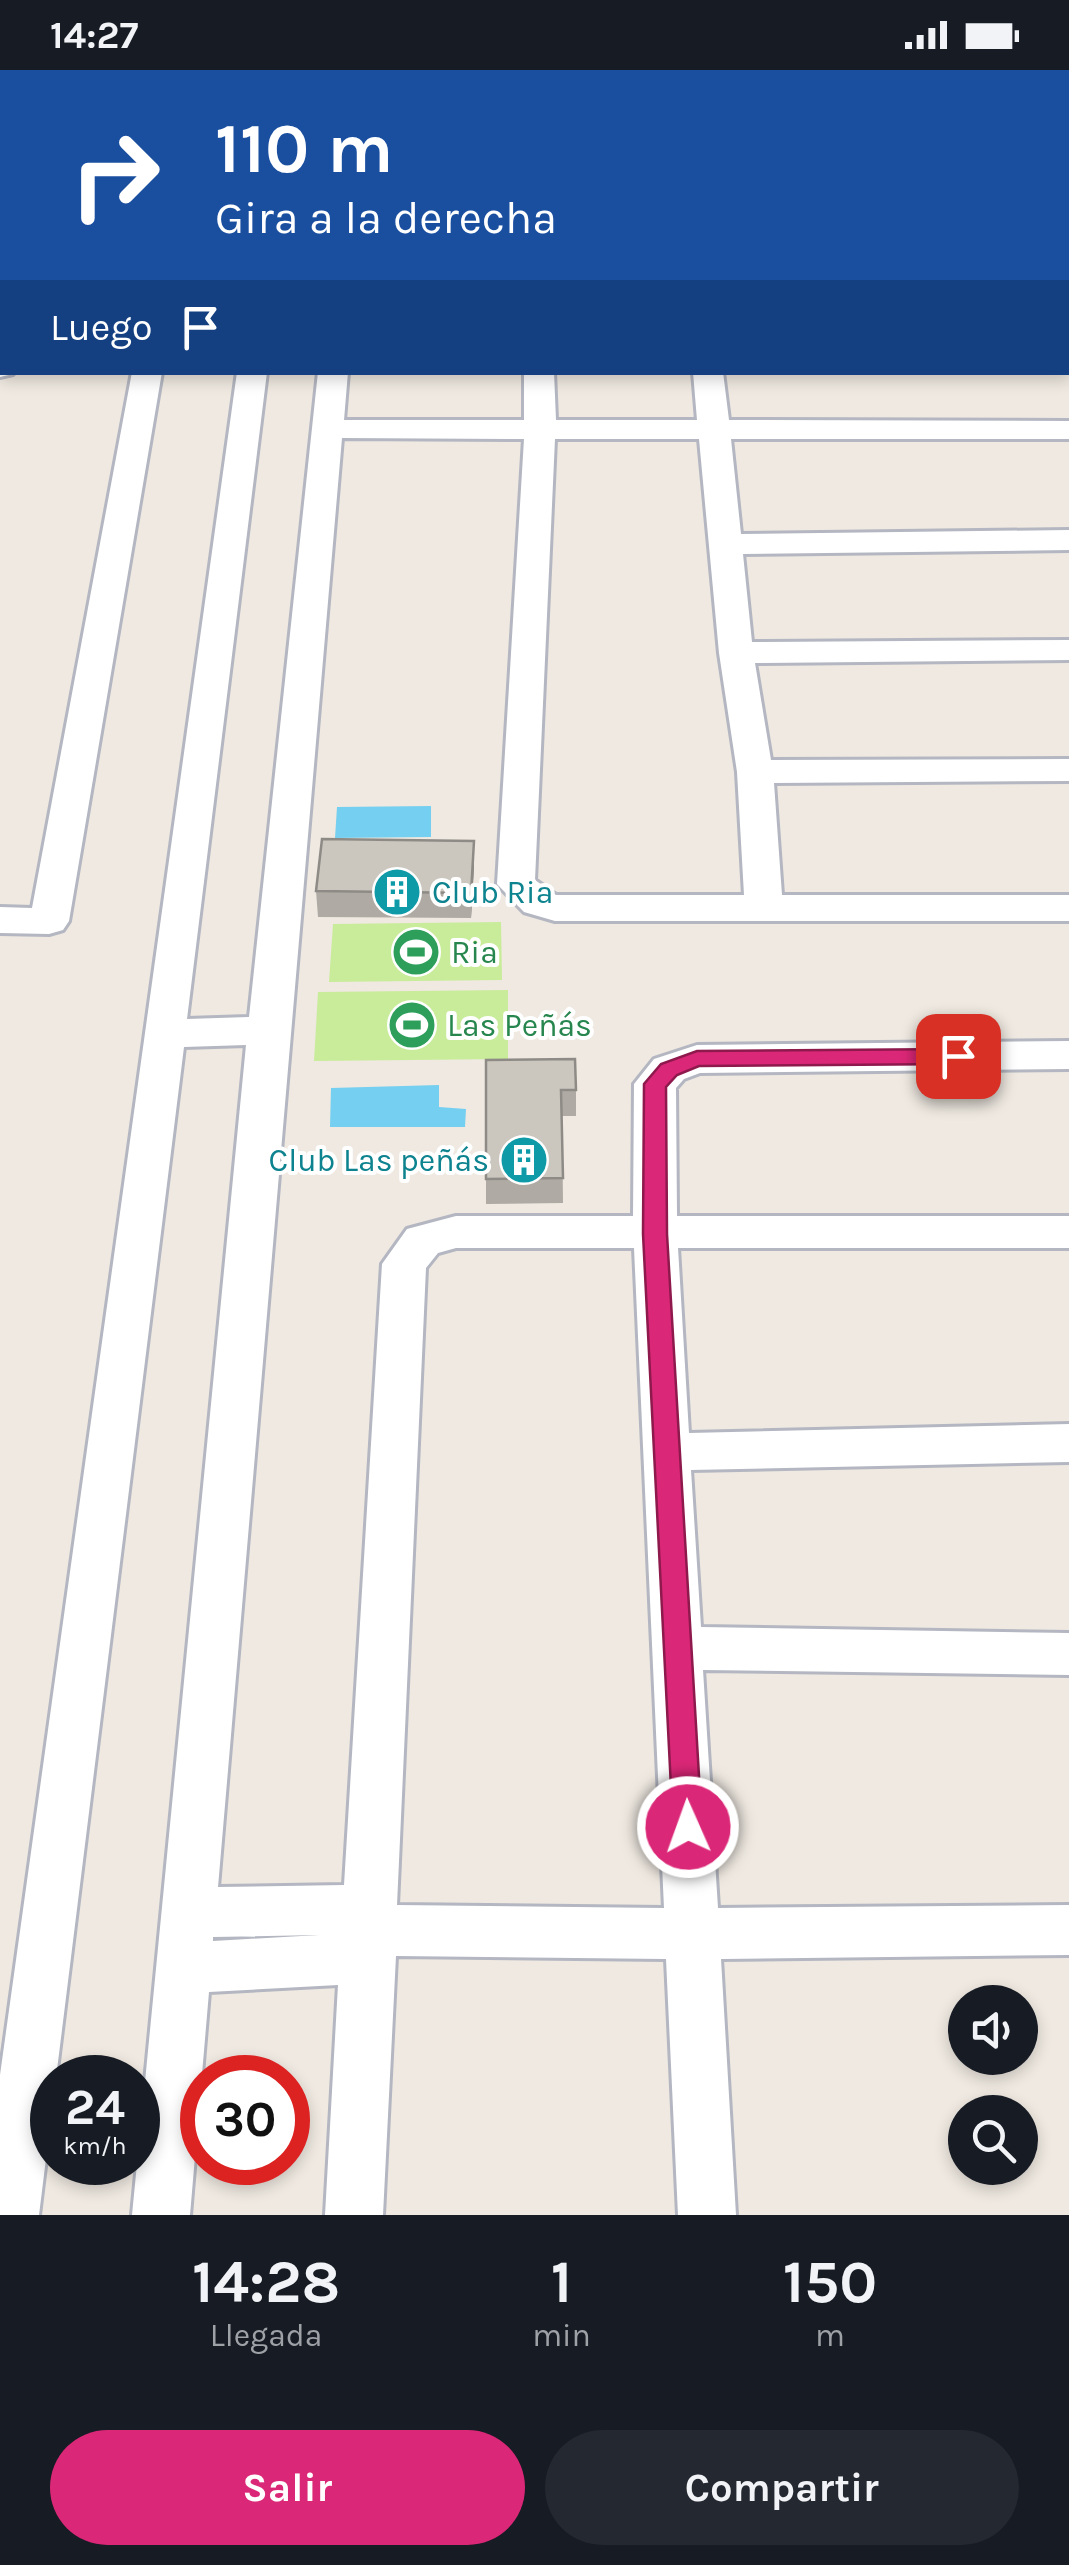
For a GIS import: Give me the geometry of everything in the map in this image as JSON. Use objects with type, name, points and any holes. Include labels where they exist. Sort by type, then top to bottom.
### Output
[{"type":"street","points":[[0,920],[49,920],[145,375]]},
{"type":"street","points":[[10,2215],[252,375]]},
{"type":"street","points":[[161,2215],[268,1030],[334,375]]},
{"type":"street","points":[[538,375],[540,429],[516,884],[538,903],[555,908],[1069,908]]},
{"type":"street","points":[[708,375],[736,653],[755,772],[764,909]]},
{"type":"street","points":[[330,428],[1069,430]]},
{"type":"street","points":[[725,544],[1069,540]]},
{"type":"street","points":[[736,653],[1069,650]]},
{"type":"street","points":[[755,772],[1069,770]]},
{"type":"street","points":[[163,1034],[268,1030]]},
{"type":"street","points":[[707,2215],[680,1648],[655,1234],[655,1084],[669,1069],[697,1058],[1069,1056]]},
{"type":"street","points":[[354,2215],[404,1264],[422,1242],[456,1232],[1069,1232]]},
{"type":"street","points":[[667,1452],[1069,1443]]},
{"type":"street","points":[[680,1648],[1069,1654]]},
{"type":"street","points":[[187,1912],[370,1933],[1069,1930]]},
{"type":"street","points":[[184,1968],[370,1933]]},
{"type":"green space","name":"Ria","points":[[501,922],[502,980],[329,982],[333,924]]},
{"type":"green space","name":"Las Peñás","points":[[508,990],[508,1059],[314,1061],[318,992]]},
{"type":"water","points":[[431,806],[431,837],[335,838],[337,807]]},
{"type":"water","points":[[439,1085],[439,1107],[466,1109],[465,1127],[330,1127],[331,1088]]},
{"type":"building","points":[[322,839],[474,841],[471,893],[316,891]]},
{"type":"building","name":"Club Las peñás","points":[[575,1059],[576,1090],[561,1090],[563,1178],[486,1179],[486,1060]]},
{"type":"place","name":"Club Ria","points":[[397,892]]},
{"type":"place","name":"Ria","points":[[416,952]]},
{"type":"place","name":"Las Peñás","points":[[412,1025]]},
{"type":"place","name":"Club Las peñás","points":[[524,1160]]},
{"type":"route","points":[[688,1827],[655,1234],[655,1084],[669,1069],[697,1058],[958,1056]]}]
